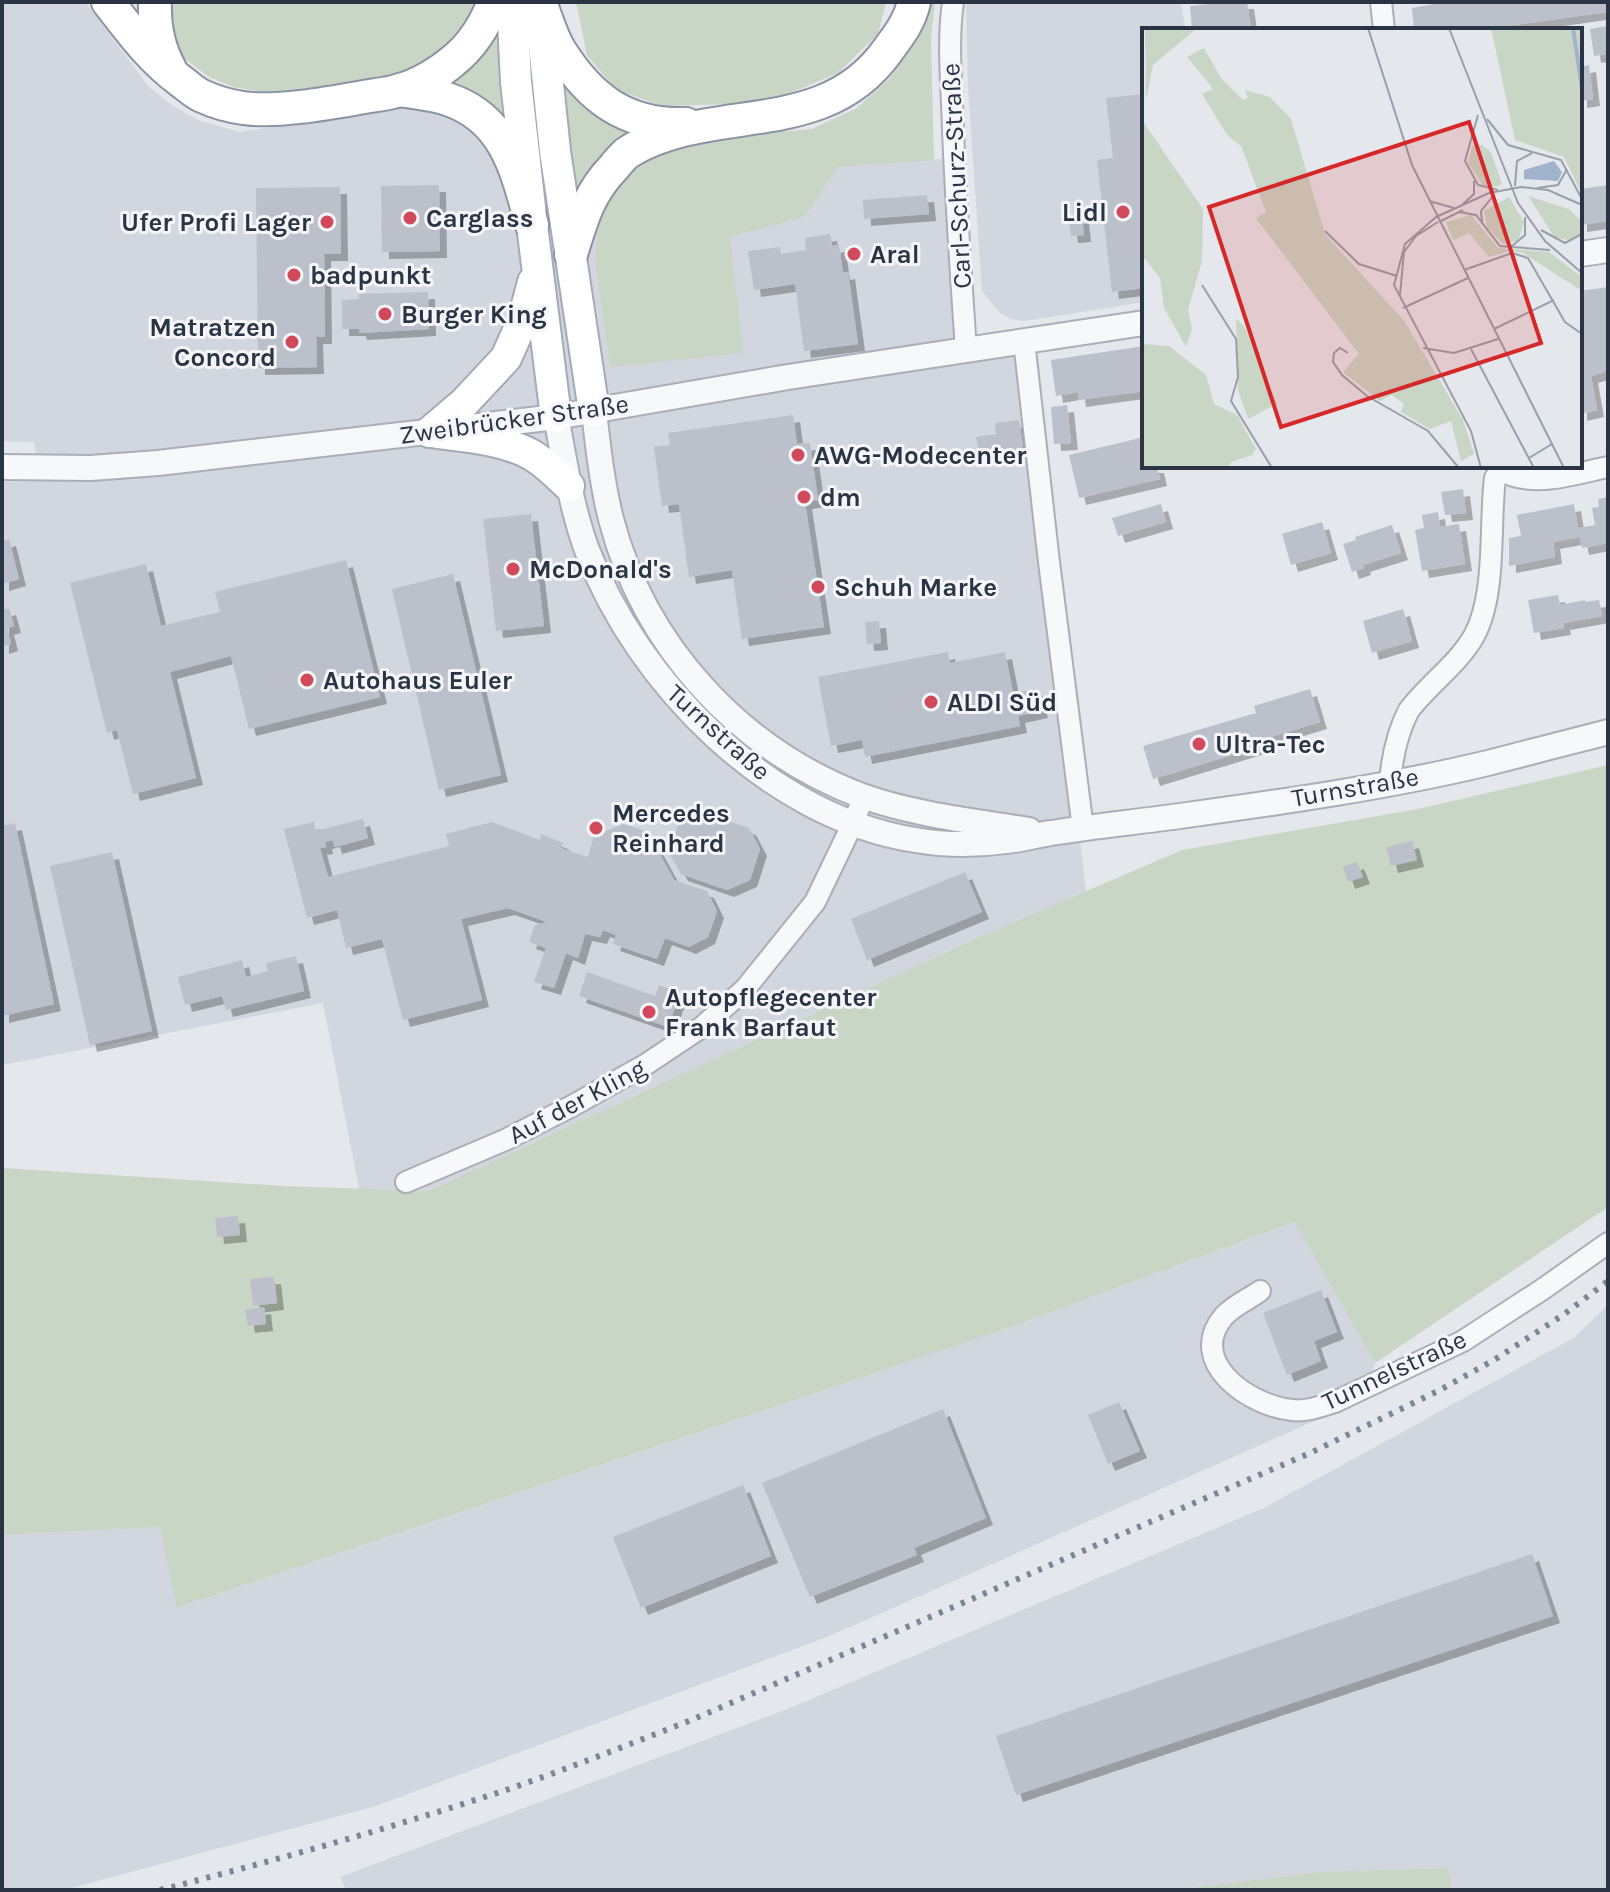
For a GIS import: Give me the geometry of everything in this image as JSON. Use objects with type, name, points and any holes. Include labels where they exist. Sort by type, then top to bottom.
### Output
[{"type":"highway","points":[[108,2],[141,45],[174,76],[199,95],[246,109],[316,104],[400,90],[434,75],[467,49],[494,2]]},
{"type":"highway","points":[[155,2],[154,17],[161,53],[174,76]]},
{"type":"highway","points":[[540,2],[557,47],[578,76],[610,107],[641,120],[666,125],[709,124]]},
{"type":"highway","points":[[571,254],[594,191],[626,153],[664,135],[709,124],[783,114],[828,101],[858,83],[880,61],[904,28],[913,5]]},
{"type":"highway","points":[[400,90],[450,100],[470,109],[485,121],[503,140],[532,225]]},
{"type":"main road","points":[[512,2],[516,82],[556,417]]},
{"type":"main road","points":[[540,2],[548,92],[594,411]]},
{"type":"main road","points":[[430,432],[464,403],[506,358],[523,320],[537,269]]},
{"type":"main road","points":[[430,432],[491,441],[522,451],[546,465],[569,486]]},
{"type":"street","name":"Carl-Schurz-Straße","points":[[953,2],[950,61],[966,350]]},
{"type":"street","points":[[1381,2],[1384,28]]},
{"type":"street","points":[[1582,254],[1608,250]]},
{"type":"street","name":"Zweibrücker Straße","points":[[2,467],[91,468],[158,463],[556,417],[1142,323]]},
{"type":"street","points":[[1024,341],[1083,829]]},
{"type":"street","name":"Turnstraße","points":[[594,411],[606,495],[638,593],[674,654],[719,705],[758,739],[835,785],[905,809],[1051,833]]},
{"type":"street","name":"Turnstraße","points":[[556,417],[569,486],[587,549],[612,602],[646,659],[664,682],[742,760],[817,807],[882,833],[949,843],[1006,841],[1390,782],[1486,763],[1608,732]]},
{"type":"street","points":[[1390,782],[1391,764],[1409,710],[1465,649],[1479,624],[1487,592],[1495,478],[1499,468],[1513,477],[1526,480],[1608,467]]},
{"type":"street","name":"Auf der Kling","points":[[406,1182],[505,1140],[572,1106],[645,1065],[702,1027],[745,989],[815,902],[864,796]]},
{"type":"street","name":"Tunnelstraße","points":[[1260,1291],[1224,1316],[1212,1346],[1218,1368],[1232,1385],[1254,1398],[1294,1411],[1312,1409],[1335,1402],[1463,1341],[1608,1243]]},
{"type":"shaded area","points":[[2,2],[85,2],[149,87],[173,106],[200,121],[240,132],[399,106],[430,109],[503,76],[559,70],[730,237],[805,217],[838,167],[963,157],[975,335],[1021,329],[1086,892],[964,944],[429,1191],[359,1189],[323,1003],[2,1065],[2,482],[41,481],[34,442],[2,441]]},
{"type":"shaded area","points":[[1181,2],[1185,28],[1142,28],[1142,302],[1025,321],[1011,319],[999,312],[982,291],[968,87],[966,4]]},
{"type":"shaded area","points":[[1296,1222],[1375,1363],[1366,1398],[832,1635],[376,1806],[64,1890],[2,1890],[2,1535],[160,1527],[178,1608],[1011,1327]]},
{"type":"shaded area","points":[[1608,1305],[1608,1890],[1452,1890],[1448,1868],[1321,1872],[1172,1890],[346,1890],[340,1877],[790,1708],[1264,1508],[1575,1337]]},
{"type":"green space","points":[[165,2],[475,2],[460,39],[418,70],[343,86],[264,92],[234,87],[209,77],[180,55],[166,28]]},
{"type":"green space","points":[[576,2],[886,2],[878,34],[838,73],[788,94],[730,104],[663,106],[616,90],[587,55]]},
{"type":"green space","points":[[932,2],[935,2],[931,39],[934,160],[838,167],[805,217],[730,237],[743,353],[610,367],[596,265],[597,217],[633,161],[675,147],[745,135],[812,129],[857,108],[890,78],[916,42]]},
{"type":"green space","points":[[499,21],[507,135],[440,83]]},
{"type":"green space","points":[[559,70],[642,133],[577,200]]},
{"type":"green space","points":[[1608,765],[1608,1207],[1375,1363],[1295,1222],[1011,1327],[177,1608],[160,1527],[2,1535],[2,1168],[284,1186],[429,1191],[964,944],[1182,850],[1418,809]]},
{"type":"green space","points":[[1448,1868],[1452,1890],[1172,1890],[1321,1872]]},
{"type":"building","points":[[1247,2],[1251,28],[1192,28],[1190,6]]},
{"type":"building","points":[[1445,2],[1606,2],[1607,12],[1492,28],[1414,28],[1412,8]]},
{"type":"building","points":[[1607,26],[1608,54],[1594,56],[1590,29]]},
{"type":"building","points":[[1589,65],[1593,99],[1582,101],[1582,67]]},
{"type":"building","name":"Lidl","points":[[1142,94],[1142,288],[1112,292],[1097,160],[1113,158],[1106,98]]},
{"type":"building","name":"Carglass","points":[[439,185],[440,251],[382,252],[381,186]]},
{"type":"building","points":[[1608,185],[1608,221],[1582,225],[1582,189]]},
{"type":"building","points":[[340,187],[341,254],[324,254],[325,337],[316,337],[317,367],[258,368],[256,188]]},
{"type":"building","points":[[927,195],[929,214],[864,219],[863,200]]},
{"type":"building","points":[[1082,216],[1084,235],[1071,236],[1069,218]]},
{"type":"building","points":[[830,234],[832,246],[839,245],[843,273],[848,272],[858,344],[804,351],[795,284],[754,290],[748,251],[780,247],[781,254],[806,250],[805,238]]},
{"type":"building","points":[[1608,287],[1608,371],[1591,376],[1597,410],[1582,414],[1582,291]]},
{"type":"building","name":"Burger King","points":[[428,292],[429,329],[360,333],[359,329],[342,329],[342,300],[359,299],[359,294]]},
{"type":"building","points":[[1142,346],[1142,391],[1079,400],[1078,392],[1056,396],[1051,360]]},
{"type":"building","points":[[1067,405],[1071,443],[1054,444],[1051,407]]},
{"type":"building","points":[[793,415],[797,444],[810,443],[818,500],[805,502],[824,627],[742,639],[732,570],[689,577],[679,504],[662,506],[654,447],[670,445],[668,433]]},
{"type":"building","points":[[1019,420],[1023,448],[979,454],[976,437],[996,434],[995,423]]},
{"type":"building","points":[[1142,437],[1142,468],[1157,468],[1160,479],[1079,498],[1069,455]]},
{"type":"building","points":[[1463,489],[1466,513],[1445,515],[1441,492]]},
{"type":"building","points":[[1608,497],[1608,543],[1582,548],[1580,537],[1553,542],[1555,557],[1509,566],[1509,538],[1521,536],[1517,515],[1574,504],[1578,528],[1595,525],[1592,508],[1599,507],[1598,499]]},
{"type":"building","points":[[1161,504],[1166,522],[1118,536],[1112,518]]},
{"type":"building","points":[[1438,512],[1440,527],[1459,524],[1465,564],[1422,571],[1415,530],[1424,528],[1422,515]]},
{"type":"building","name":"McDonald's","points":[[531,514],[544,626],[496,631],[483,519]]},
{"type":"building","points":[[1322,522],[1331,553],[1291,565],[1282,534]]},
{"type":"building","points":[[1392,525],[1401,553],[1363,565],[1364,568],[1352,572],[1343,544]]},
{"type":"building","points":[[9,539],[19,579],[2,584],[2,541]]},
{"type":"building","name":"Autohaus Euler","points":[[346,560],[380,697],[249,729],[231,656],[170,672],[196,778],[133,794],[117,730],[107,733],[70,583],[146,564],[161,626],[220,612],[215,592]]},
{"type":"building","points":[[453,574],[501,775],[439,790],[392,589]]},
{"type":"building","points":[[1558,595],[1560,605],[1599,600],[1602,616],[1563,623],[1564,628],[1534,633],[1528,600]]},
{"type":"building","points":[[9,608],[14,626],[7,628],[11,644],[2,647],[2,610]]},
{"type":"building","points":[[1403,609],[1412,641],[1372,653],[1363,621]]},
{"type":"building","points":[[879,621],[881,643],[867,644],[865,622]]},
{"type":"building","name":"ALDI Süd","points":[[948,652],[950,663],[1005,652],[1013,693],[1036,689],[1041,711],[1018,716],[1020,726],[865,757],[862,740],[831,746],[818,677]]},
{"type":"building","points":[[1310,689],[1320,722],[1257,741],[1258,747],[1153,779],[1143,746],[1256,713],[1254,706]]},
{"type":"building","points":[[700,812],[749,828],[760,849],[750,880],[727,890],[681,874],[669,853],[679,821]]},
{"type":"building","points":[[363,819],[368,838],[335,847],[333,840],[325,842],[326,847],[320,848],[328,877],[449,846],[446,834],[492,822],[540,840],[541,834],[563,843],[561,848],[588,857],[594,836],[623,824],[647,831],[674,880],[707,891],[717,911],[708,937],[689,947],[665,938],[657,959],[613,944],[616,935],[603,930],[600,937],[585,934],[578,958],[566,953],[554,988],[534,982],[546,948],[529,942],[535,925],[547,922],[508,908],[461,919],[482,1000],[403,1020],[382,939],[346,948],[337,910],[307,918],[284,829],[314,822],[316,831]]},
{"type":"building","points":[[15,823],[54,1004],[2,1016],[2,826]]},
{"type":"building","points":[[1412,841],[1417,860],[1391,866],[1386,847]]},
{"type":"building","points":[[112,852],[152,1031],[90,1045],[50,866]]},
{"type":"building","points":[[1357,862],[1363,877],[1348,882],[1343,867]]},
{"type":"building","points":[[965,872],[982,912],[867,960],[851,919]]},
{"type":"building","points":[[296,956],[304,991],[226,1010],[222,996],[185,1005],[178,977],[242,960],[246,977],[268,971],[266,963]]},
{"type":"building","name":"Autopflegecenter Frank Barfaut","points":[[587,972],[655,996],[659,985],[680,993],[668,1027],[579,996]]},
{"type":"building","points":[[238,1216],[240,1235],[217,1237],[215,1218]]},
{"type":"building","points":[[274,1277],[277,1303],[253,1306],[250,1279]]},
{"type":"building","points":[[1321,1290],[1337,1332],[1314,1341],[1321,1361],[1287,1375],[1263,1313]]},
{"type":"building","points":[[264,1307],[266,1324],[248,1326],[245,1310]]},
{"type":"building","points":[[1119,1402],[1140,1451],[1108,1464],[1088,1415]]},
{"type":"building","points":[[943,1409],[986,1518],[914,1548],[917,1555],[810,1597],[762,1483]]},
{"type":"building","points":[[743,1485],[771,1556],[641,1608],[613,1537]]},
{"type":"building","points":[[1532,1554],[1553,1616],[1016,1795],[996,1736]]},
{"type":"railway","points":[[160,1890],[469,1802],[689,1721],[1310,1453],[1438,1391],[1494,1360],[1608,1281]]},
{"type":"place","name":"Lidl","points":[[1123,212]]},
{"type":"place","name":"Carglass","points":[[410,218]]},
{"type":"place","name":"Ufer Profi Lager","points":[[327,222]]},
{"type":"place","name":"Aral","points":[[854,254]]},
{"type":"place","name":"badpunkt","points":[[294,275]]},
{"type":"place","name":"Burger King","points":[[385,314]]},
{"type":"place","name":"Matratzen Concord","points":[[292,342]]},
{"type":"place","name":"AWG-Modecenter","points":[[798,455]]},
{"type":"place","name":"dm","points":[[804,497]]},
{"type":"place","name":"McDonald's","points":[[513,569]]},
{"type":"place","name":"Schuh Marke","points":[[818,587]]},
{"type":"place","name":"Autohaus Euler","points":[[307,680]]},
{"type":"place","name":"ALDI Süd","points":[[931,702]]},
{"type":"place","name":"Ultra-Tec","points":[[1199,744]]},
{"type":"place","name":"Mercedes Reinhard","points":[[596,828]]},
{"type":"place","name":"Autopflegecenter Frank Barfaut","points":[[649,1012]]}]
